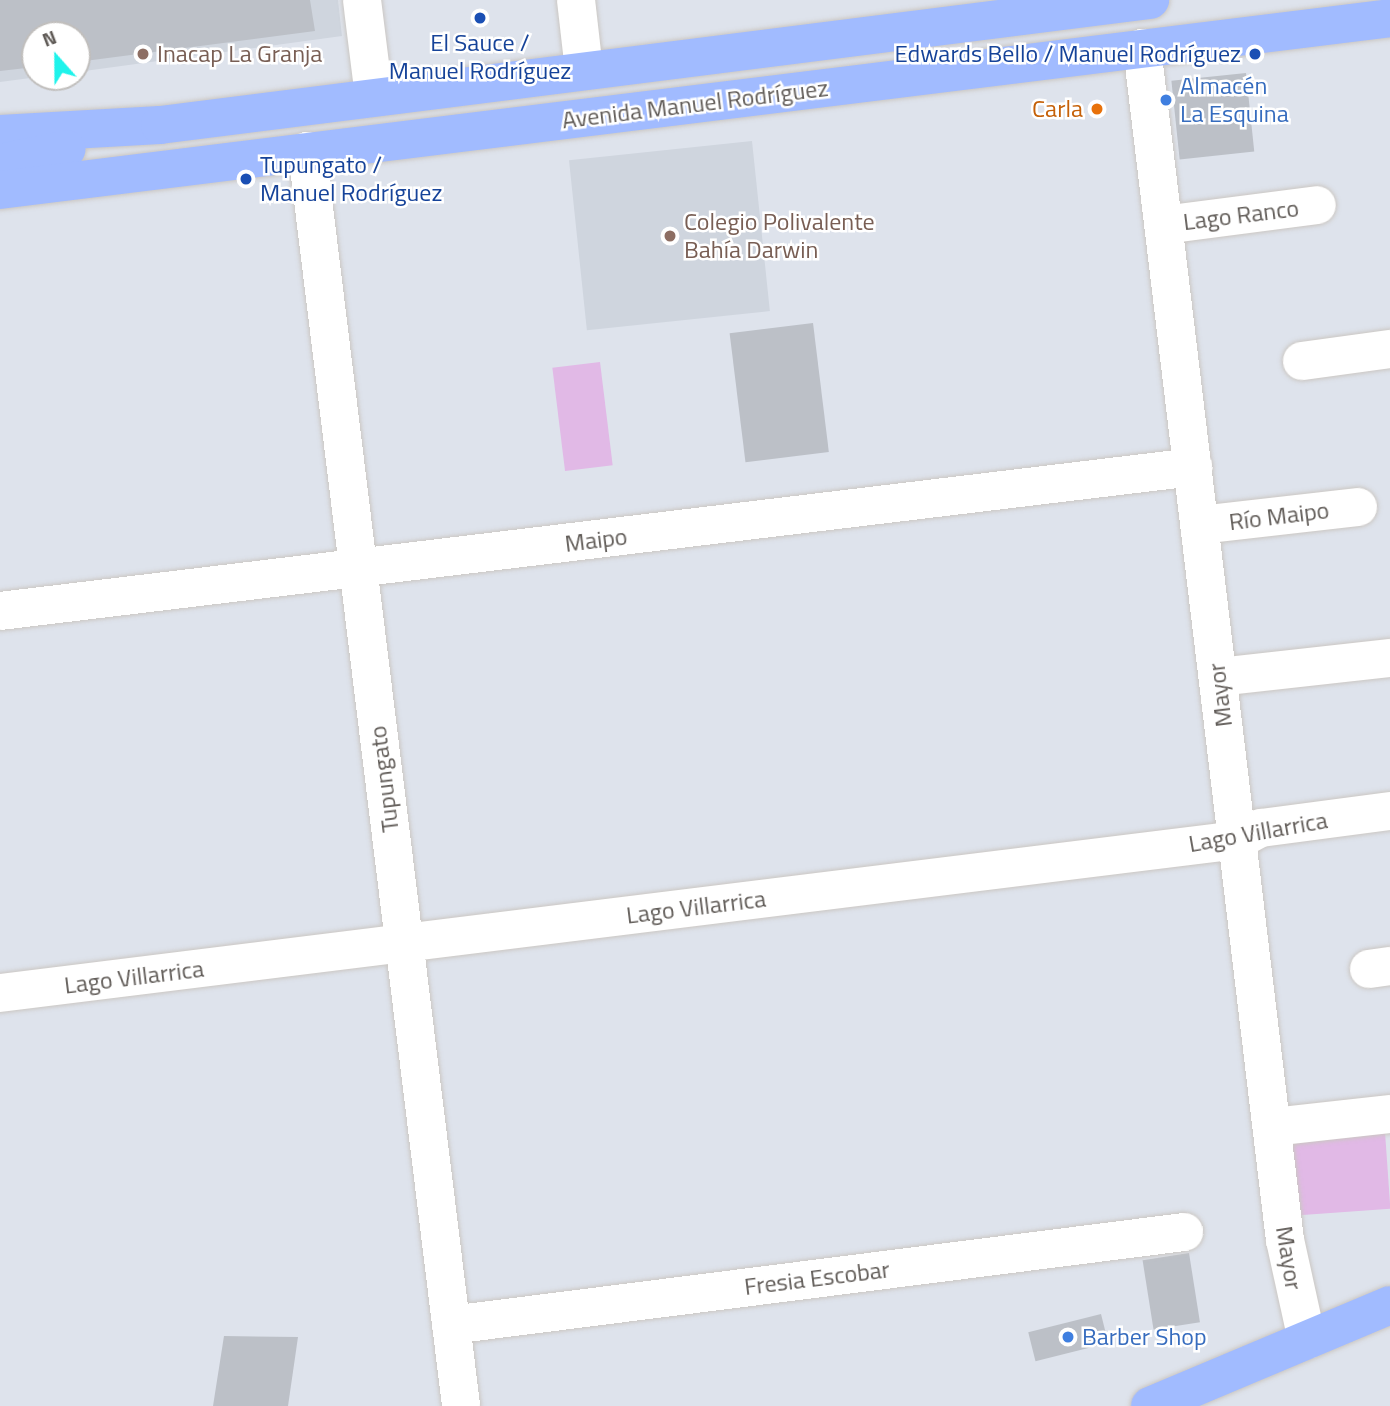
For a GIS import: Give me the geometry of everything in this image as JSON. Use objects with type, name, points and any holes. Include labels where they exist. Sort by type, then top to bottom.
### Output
[{"type":"main road","name":"Avenida Manuel Rodríguez","points":[[0,134],[160,125],[1074,5],[1150,0]]},
{"type":"main road","name":"Avenida Manuel Rodríguez","points":[[0,190],[1390,18]]},
{"type":"main road","points":[[0,163],[160,125]]},
{"type":"main road","points":[[1161,1404],[1390,1305]]},
{"type":"street","points":[[362,0],[374,96]]},
{"type":"street","points":[[576,0],[584,70]]},
{"type":"street","name":"Mayor","points":[[1142,48],[1291,1279],[1307,1340]]},
{"type":"street","name":"Tupungato","points":[[307,151],[461,1406]]},
{"type":"street","name":"Lago Ranco","points":[[1164,225],[1317,205]]},
{"type":"street","points":[[1302,361],[1390,349]]},
{"type":"street","name":"Maipo","points":[[0,611],[1193,467]]},
{"type":"street","name":"Río Maipo","points":[[1200,526],[1358,507]]},
{"type":"street","points":[[1218,677],[1390,658]]},
{"type":"street","name":"Lago Villarrica","points":[[0,993],[1238,839],[1261,828],[1390,811]]},
{"type":"street","points":[[1272,1127],[1390,1114]]},
{"type":"street","name":"Fresia Escobar","points":[[451,1325],[1184,1232]]},
{"type":"shaded area","name":"Inacap La Granja","points":[[0,0],[338,0],[342,36],[91,70],[91,21],[21,21],[21,79],[0,82]]},
{"type":"shaded area","name":"Colegio Polivalente Bahía Darwin","points":[[752,141],[770,311],[587,330],[569,160]]},
{"type":"shaded area","points":[[600,362],[613,465],[565,471],[552,368]]},
{"type":"shaded area","points":[[1385,1132],[1390,1209],[1296,1215],[1290,1139]]},
{"type":"building","name":"Inacap La Granja","points":[[0,0],[310,0],[315,31],[91,60],[91,21],[21,21],[21,69],[0,71]]},
{"type":"building","points":[[1246,73],[1254,152],[1180,159],[1171,81]]},
{"type":"building","points":[[813,323],[829,452],[745,462],[730,333]]},
{"type":"building","points":[[1189,1253],[1200,1322],[1154,1329],[1143,1260]]},
{"type":"building","name":"Barber Shop","points":[[1101,1314],[1108,1343],[1035,1361],[1028,1332]]},
{"type":"building","points":[[224,1336],[298,1337],[288,1406],[213,1406]]},
{"type":"place","name":"El Sauce / Manuel Rodríguez","points":[[480,18]]},
{"type":"place","name":"Inacap La Granja","points":[[143,54]]},
{"type":"place","name":"Edwards Bello / Manuel Rodríguez","points":[[1255,54]]},
{"type":"place","name":"Almacén La Esquina","points":[[1166,100]]},
{"type":"place","name":"Carla","points":[[1097,109]]},
{"type":"place","name":"Tupungato / Manuel Rodríguez","points":[[246,179]]},
{"type":"place","name":"Colegio Polivalente Bahía Darwin","points":[[670,236]]},
{"type":"place","name":"Barber Shop","points":[[1068,1337]]}]
